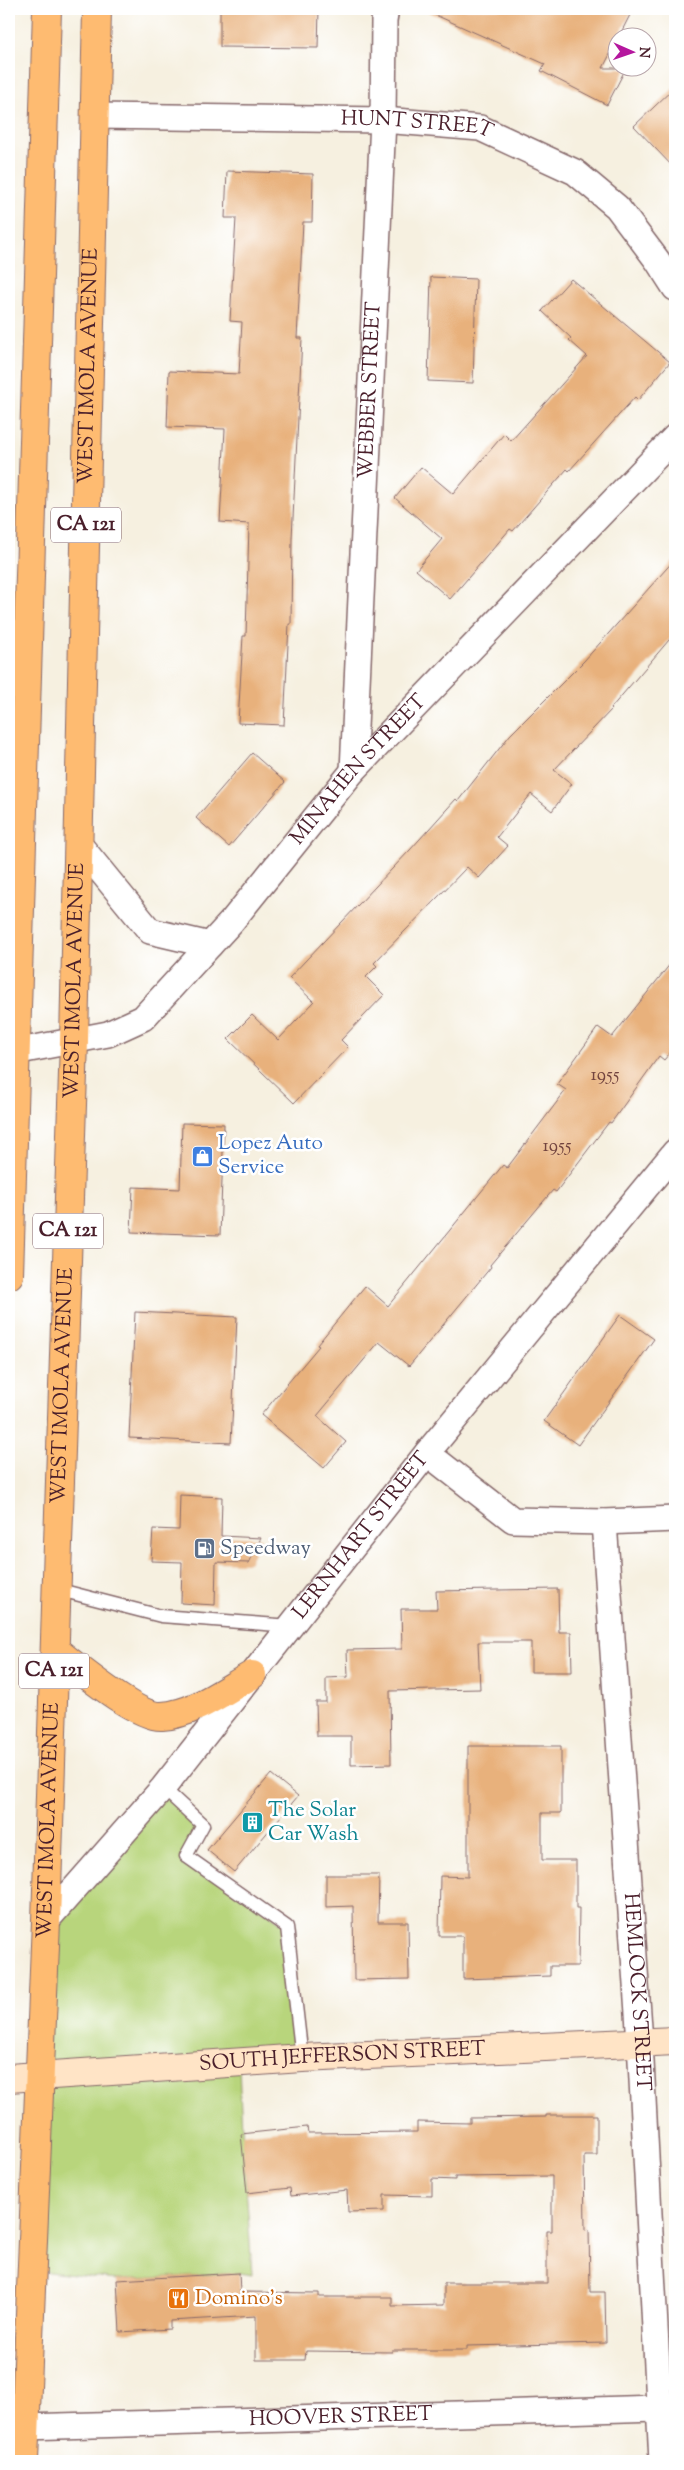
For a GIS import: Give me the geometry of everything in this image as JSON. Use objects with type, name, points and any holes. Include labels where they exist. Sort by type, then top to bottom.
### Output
[{"type":"main road","name":"CA 121","points":[[9,1275],[12,1053],[47,9]]},
{"type":"main road","name":"WEST IMOLA AVENUE","points":[[24,2461],[46,1921],[74,1042],[97,9]]},
{"type":"main road","points":[[55,1650],[128,1704],[160,1717],[189,1710],[252,1675]]},
{"type":"street","name":"WEBBER STREET","points":[[353,771],[383,120],[384,21],[386,9]]},
{"type":"street","name":"HUNT STREET","points":[[95,116],[383,120],[480,128],[575,172],[617,207],[658,260],[675,288]]},
{"type":"street","name":"MINAHEN STREET","points":[[12,1053],[108,1034],[143,1018],[232,921],[353,771],[675,437]]},
{"type":"street","points":[[78,843],[150,931],[210,945]]},
{"type":"street","name":"LERNHART STREET","points":[[46,1921],[163,1788],[427,1453],[675,1152]]},
{"type":"street","points":[[427,1453],[513,1520],[604,1522],[675,1519]]},
{"type":"street","name":"HEMLOCK STREET","points":[[604,1522],[640,2042],[662,2461]]},
{"type":"street","name":"SOUTH JEFFERSON STREET","points":[[9,2078],[302,2058],[675,2041]]},
{"type":"street","name":"HOOVER STREET","points":[[26,2427],[658,2408]]},
{"type":"lane","points":[[56,1589],[162,1616],[291,1626]]},
{"type":"lane","points":[[163,1788],[203,1825],[186,1856],[287,1927],[302,2058]]},
{"type":"green space","points":[[163,1788],[203,1825],[186,1855],[287,1927],[302,2058],[239,2063],[252,2275],[239,2273],[117,2280],[31,2270],[46,1921]]},
{"type":"building","points":[[220,9],[319,9],[318,48],[220,47]]},
{"type":"building","points":[[422,9],[633,9],[623,28],[606,28],[606,62],[603,68],[606,68],[606,78],[621,78],[607,105],[541,71],[545,64]]},
{"type":"building","points":[[675,87],[675,169],[634,126]]},
{"type":"building","points":[[227,171],[313,174],[312,222],[303,222],[297,338],[302,338],[292,538],[291,624],[289,624],[284,725],[238,723],[243,636],[246,636],[249,524],[220,522],[225,429],[167,427],[169,371],[239,374],[242,322],[230,321],[236,218],[225,218]]},
{"type":"building","points":[[431,277],[476,279],[473,383],[428,381]]},
{"type":"building","points":[[571,279],[670,362],[638,400],[635,397],[569,471],[567,469],[513,531],[510,529],[450,599],[416,570],[442,539],[395,498],[421,467],[453,494],[504,434],[511,441],[587,356],[542,311]]},
{"type":"building","points":[[675,559],[675,633],[612,709],[554,770],[572,784],[552,811],[531,794],[497,837],[508,846],[479,878],[467,867],[374,963],[377,966],[366,977],[384,995],[341,1040],[348,1047],[294,1103],[228,1039],[252,1015],[278,1040],[314,1002],[289,978],[456,799],[458,801],[510,735],[584,661]]},
{"type":"building","points":[[252,753],[285,782],[229,847],[196,818]]},
{"type":"building","points":[[675,958],[675,1047],[664,1060],[659,1056],[611,1123],[609,1122],[556,1192],[553,1190],[409,1366],[379,1342],[317,1416],[346,1442],[324,1468],[261,1415],[319,1346],[317,1345],[365,1286],[388,1306],[503,1165],[507,1168],[566,1090],[557,1084],[598,1027],[612,1037]]},
{"type":"building","name":"Lopez Auto Service","points":[[182,1123],[224,1124],[220,1235],[131,1232],[133,1187],[180,1189]]},
{"type":"building","points":[[135,1312],[237,1317],[231,1443],[129,1438]]},
{"type":"building","points":[[620,1315],[654,1339],[578,1445],[544,1421]]},
{"type":"building","name":"Speedway","points":[[180,1495],[222,1497],[221,1536],[261,1538],[249,1563],[216,1562],[215,1605],[181,1603],[182,1562],[151,1561],[153,1529],[179,1530]]},
{"type":"building","points":[[558,1589],[559,1632],[571,1632],[572,1672],[531,1672],[531,1642],[478,1642],[480,1689],[390,1691],[391,1764],[351,1765],[351,1736],[317,1736],[316,1702],[326,1702],[326,1678],[348,1677],[347,1650],[402,1649],[401,1609],[437,1609],[436,1591]]},
{"type":"building","points":[[468,1746],[561,1746],[561,1813],[542,1813],[542,1860],[576,1860],[576,1908],[579,1908],[578,1966],[550,1966],[550,1976],[463,1979],[463,1936],[439,1936],[440,1876],[468,1877]]},
{"type":"building","name":"The Solar Car Wash","points":[[271,1774],[298,1796],[234,1872],[207,1850]]},
{"type":"building","points":[[326,1875],[379,1875],[378,1922],[408,1922],[409,1979],[354,1980],[353,1906],[326,1907]]},
{"type":"building","points":[[546,2115],[597,2115],[597,2155],[584,2155],[585,2230],[589,2229],[590,2292],[605,2292],[606,2343],[467,2346],[467,2350],[392,2350],[392,2352],[306,2351],[305,2360],[256,2360],[256,2316],[170,2321],[170,2329],[120,2332],[117,2280],[239,2273],[240,2292],[319,2293],[319,2297],[392,2297],[392,2306],[444,2305],[444,2283],[547,2283],[547,2231],[552,2231],[552,2176],[455,2177],[455,2180],[432,2179],[432,2196],[384,2195],[384,2211],[348,2212],[347,2190],[291,2196],[290,2188],[247,2193],[241,2134],[307,2127],[308,2133],[417,2132],[417,2122],[470,2123],[470,2118],[546,2117]]},
{"type":"place","name":"Lopez Auto Service","points":[[202,1156]]},
{"type":"place","name":"Speedway","points":[[204,1549]]},
{"type":"place","name":"The Solar Car Wash","points":[[252,1823]]},
{"type":"place","name":"Domino's","points":[[179,2299]]}]
